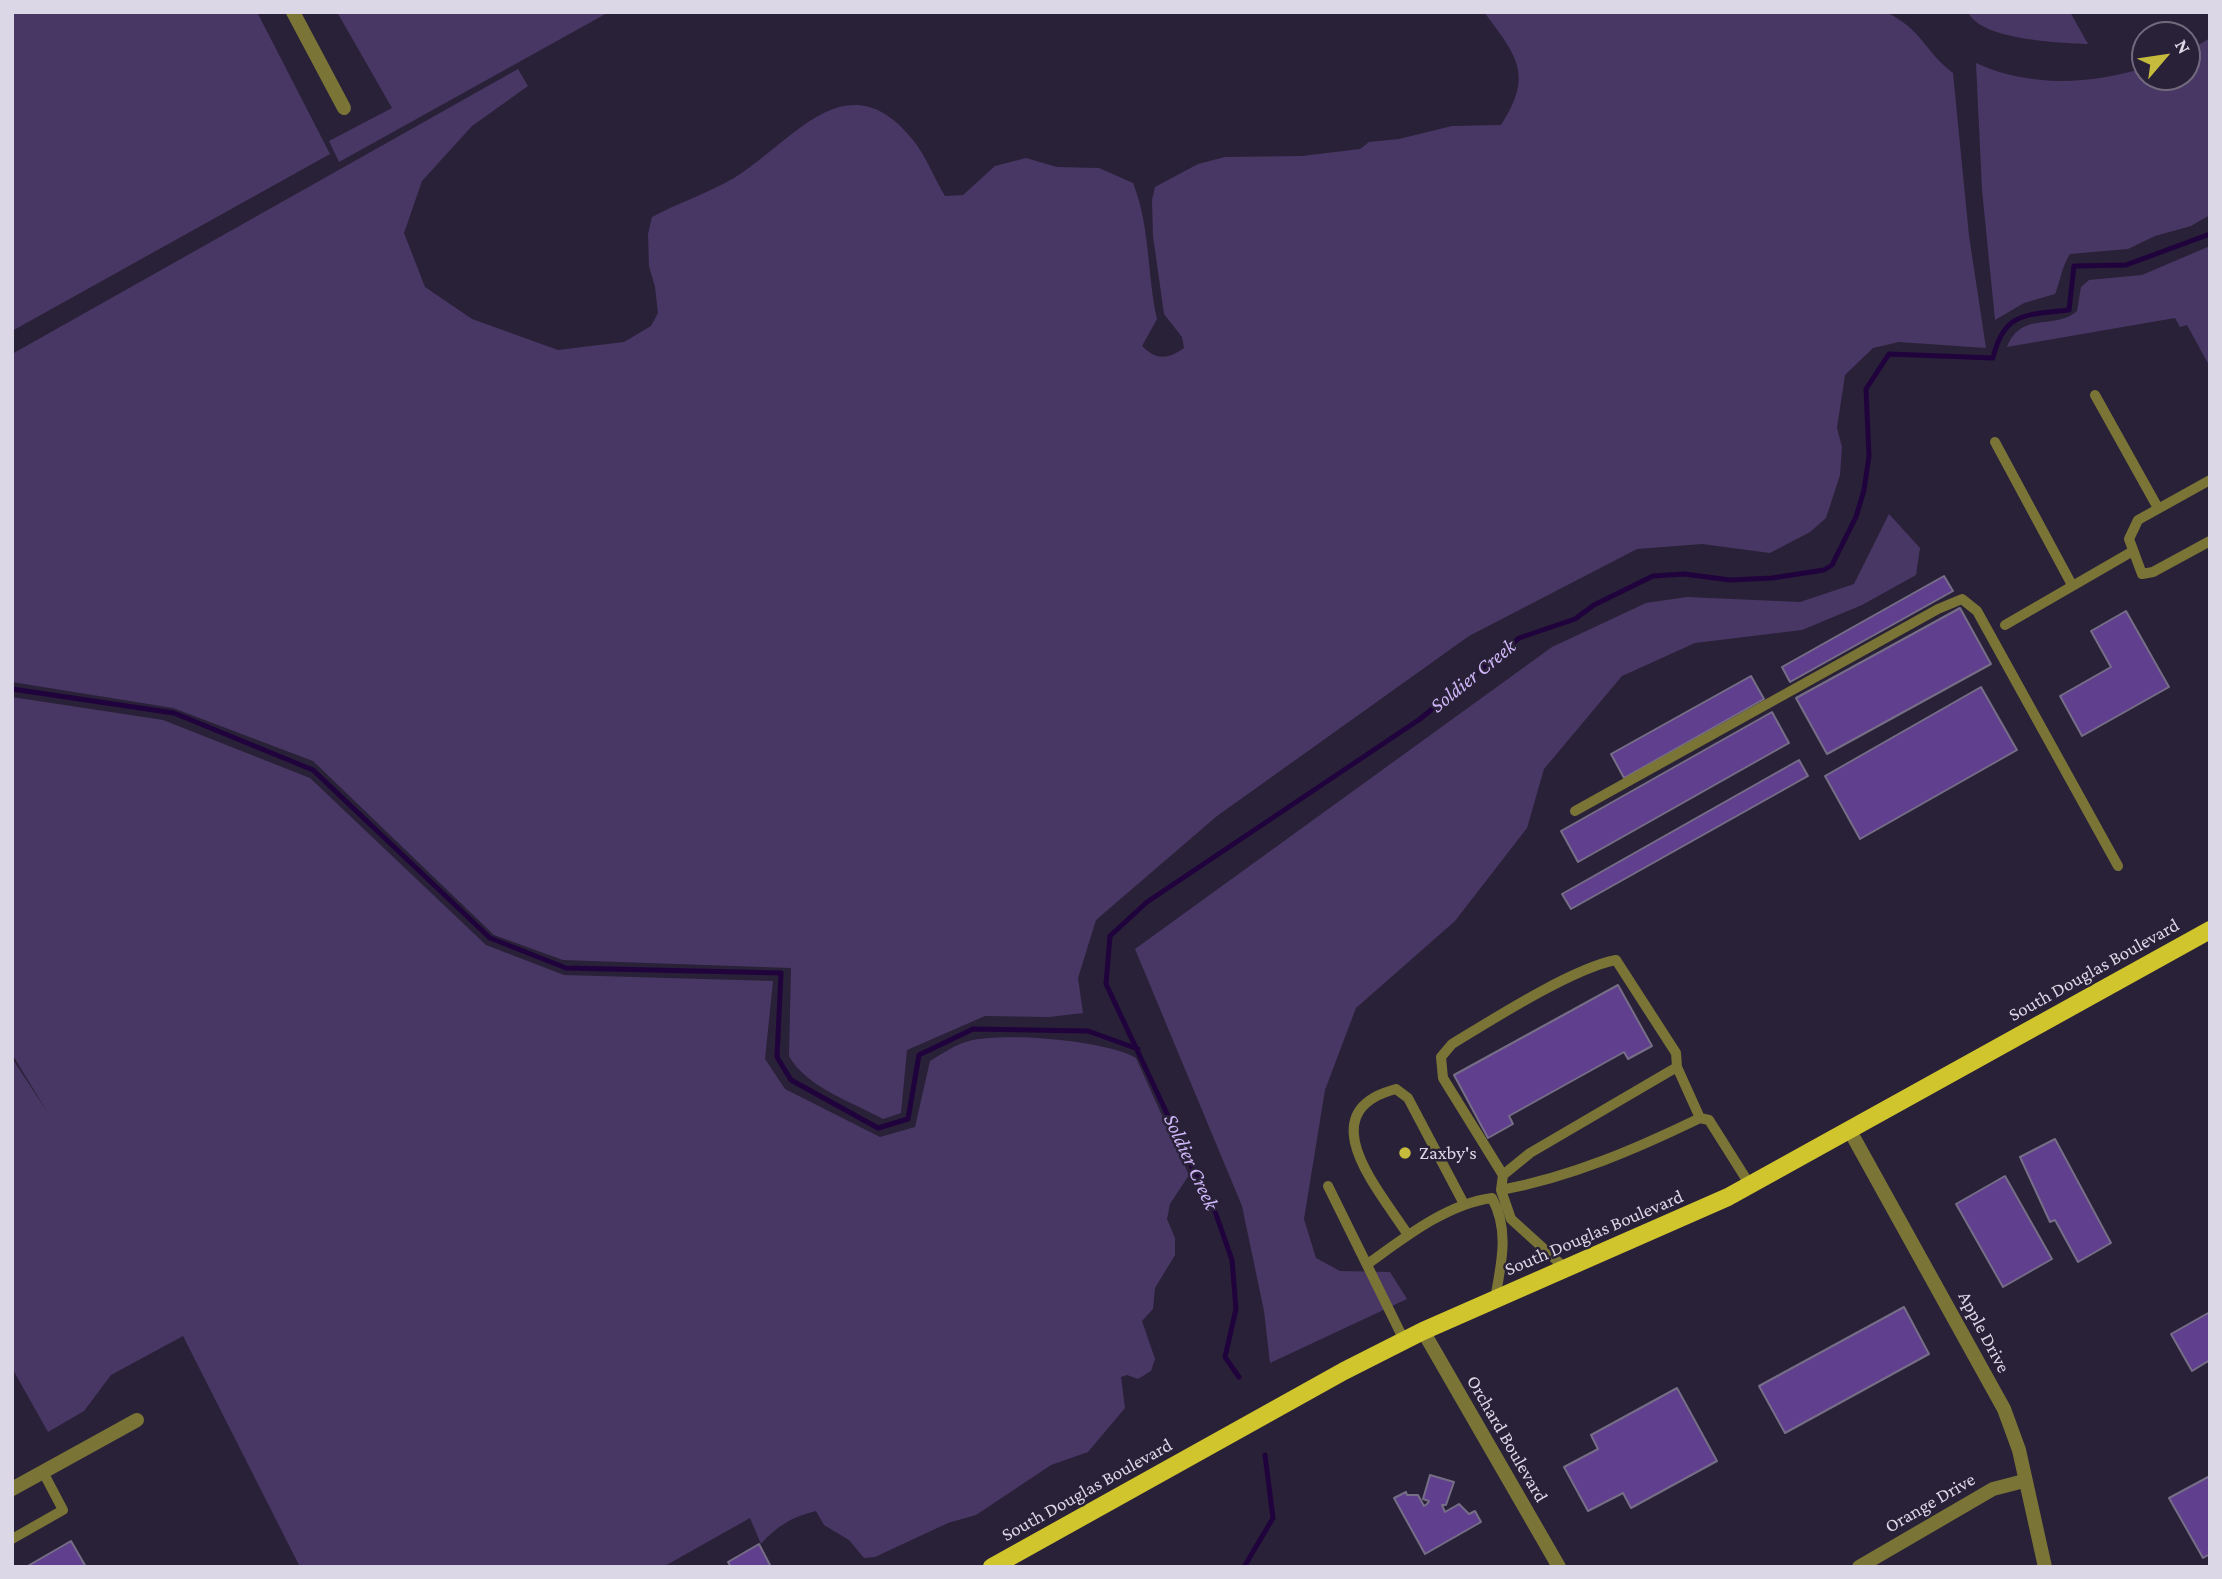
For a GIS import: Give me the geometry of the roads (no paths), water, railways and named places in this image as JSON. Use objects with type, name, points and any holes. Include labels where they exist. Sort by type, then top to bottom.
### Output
[{"type":"main road","name":"South Douglas Boulevard","points":[[992,1567],[1404,1340],[1678,1221],[1750,1185],[2210,930]]},
{"type":"street","points":[[293,12],[344,108]]},
{"type":"street","name":"Apple Drive","points":[[1850,1131],[2004,1409],[2019,1450],[2045,1567]]},
{"type":"street","name":"Orchard Boulevard","points":[[1423,1331],[1559,1567]]},
{"type":"street","points":[[12,1489],[137,1420]]},
{"type":"street","name":"Orange Drive","points":[[1859,1567],[1993,1489],[2024,1481]]},
{"type":"lane","points":[[2095,396],[2158,508]]},
{"type":"lane","points":[[1995,442],[2072,585]]},
{"type":"lane","points":[[2210,480],[2138,520],[2129,539],[2141,574],[2153,572],[2210,541]]},
{"type":"lane","points":[[2006,625],[2133,551]]},
{"type":"lane","points":[[1575,811],[1938,609],[1962,599],[1977,611],[2118,866]]},
{"type":"lane","points":[[1511,1219],[1501,1190],[1503,1175],[1443,1078],[1441,1056],[1452,1044],[1599,963],[1616,960],[1676,1053],[1677,1068],[1700,1118]]},
{"type":"lane","points":[[1503,1175],[1530,1153],[1677,1068]]},
{"type":"lane","points":[[1408,1235],[1352,1140],[1356,1112],[1376,1096],[1396,1089],[1408,1098],[1464,1204]]},
{"type":"lane","points":[[1501,1190],[1541,1182],[1611,1158],[1700,1118],[1709,1120],[1750,1185]]},
{"type":"lane","points":[[1328,1186],[1404,1340]]},
{"type":"lane","points":[[1368,1263],[1408,1235],[1464,1204],[1492,1198],[1500,1212],[1504,1238],[1495,1299]]},
{"type":"lane","points":[[1500,1212],[1565,1268]]},
{"type":"lane","points":[[12,1539],[63,1510],[43,1472]]},
{"type":"waterway","name":"Soldier Creek","points":[[1239,1377],[1225,1357],[1236,1309],[1232,1260],[1211,1200],[1193,1169],[1106,984],[1110,936],[1147,902],[1420,719],[1519,638],[1575,619],[1594,605],[1653,576],[1684,574],[1730,580],[1772,578],[1824,570],[1832,565],[1856,517],[1864,490],[1869,456],[1866,389],[1889,354],[1993,358],[2004,331],[2011,323],[2029,315],[2069,310],[2074,266],[2126,265],[2210,234]]},
{"type":"waterway","points":[[12,689],[174,713],[313,770],[490,938],[566,968],[781,973],[777,1057],[791,1080],[878,1128],[908,1119],[919,1055],[973,1029],[1088,1031],[1138,1049]]},
{"type":"waterway","name":"Soldier Creek","points":[[1244,1567],[1273,1518],[1265,1455]]},
{"type":"place","name":"Zaxby's","points":[[1405,1153]]}]
